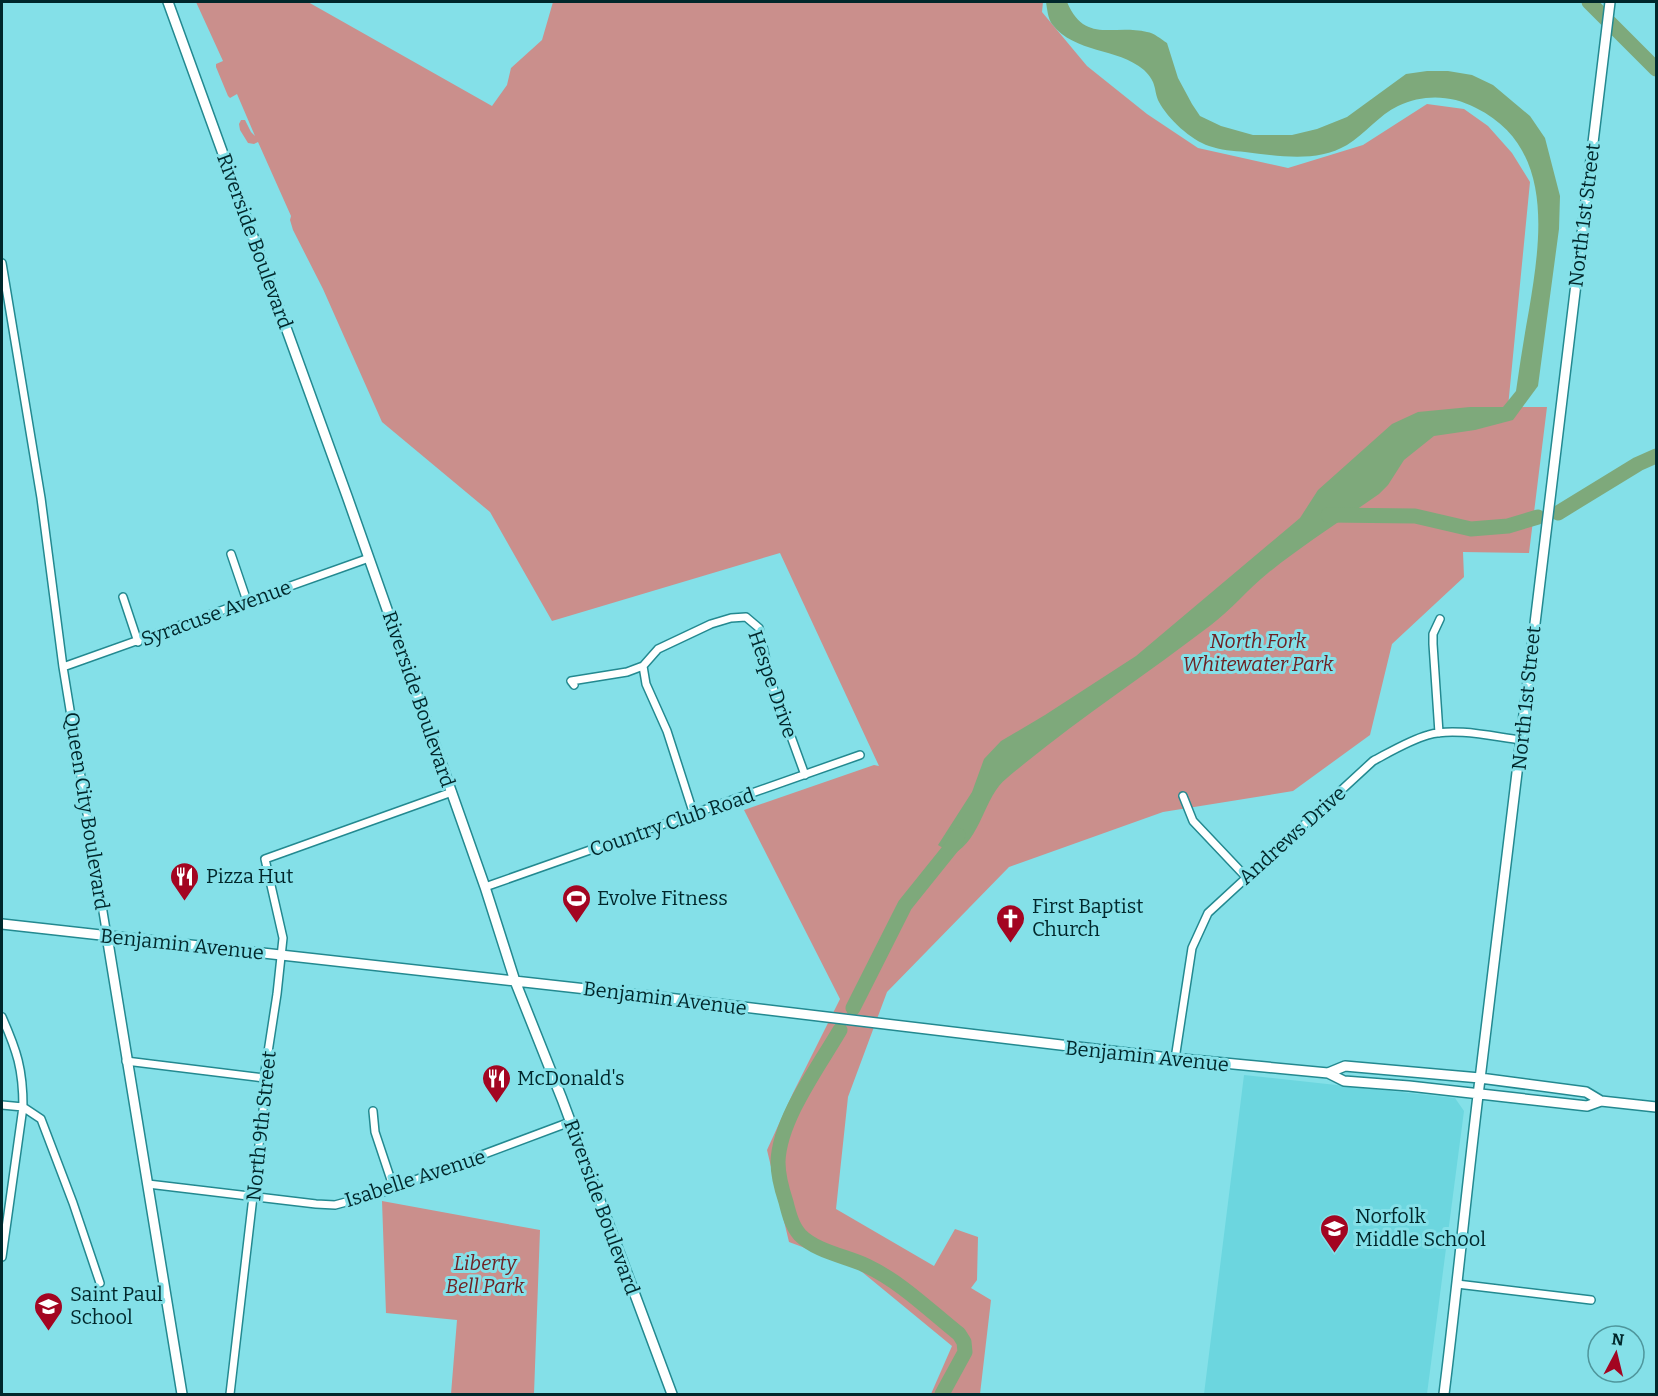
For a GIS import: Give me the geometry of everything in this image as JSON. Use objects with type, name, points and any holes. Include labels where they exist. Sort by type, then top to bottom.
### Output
[{"type":"main road","name":"Riverside Boulevard","points":[[168,2],[452,792],[515,981],[672,1395]]},
{"type":"main road","name":"North 1st Street","points":[[1444,1395],[1478,1094],[1610,2]]},
{"type":"main road","name":"Benjamin Avenue","points":[[2,924],[281,954],[1175,1059],[1328,1073],[1344,1081],[1587,1106],[1601,1101]]},
{"type":"main road","name":"Queen City Boulevard","points":[[107,936],[182,1395]]},
{"type":"main road","name":"Benjamin Avenue","points":[[1328,1073],[1345,1066],[1480,1078],[1586,1092],[1601,1101]]},
{"type":"main road","points":[[1601,1101],[1656,1107]]},
{"type":"street","name":"Queen City Boulevard","points":[[2,263],[41,498],[63,668],[107,936]]},
{"type":"street","points":[[231,554],[247,601]]},
{"type":"street","name":"Syracuse Avenue","points":[[63,668],[369,558]]},
{"type":"street","points":[[123,597],[138,642]]},
{"type":"street","name":"Hespe Drive","points":[[643,666],[658,649],[711,624],[731,618],[746,617],[749,619],[759,628],[770,679],[805,775]]},
{"type":"street","points":[[1439,733],[1433,634],[1440,619]]},
{"type":"street","points":[[574,686],[571,681],[627,672],[643,666],[646,684],[667,731],[694,814]]},
{"type":"street","name":"Andrews Drive","points":[[1175,1059],[1192,948],[1208,914],[1246,877],[1373,761],[1394,749],[1428,735],[1439,733],[1457,732],[1521,740]]},
{"type":"street","name":"Country Club Road","points":[[484,887],[860,755]]},
{"type":"street","name":"North 9th Street","points":[[230,1395],[266,1085],[264,1078],[281,954],[282,938],[265,859],[452,792]]},
{"type":"street","points":[[1183,796],[1193,821],[1246,877]]},
{"type":"street","points":[[2,1017],[16,1048],[23,1083],[23,1107],[2,1257]]},
{"type":"street","points":[[126,1061],[264,1078]]},
{"type":"street","points":[[2,1105],[23,1107],[41,1119],[74,1203],[100,1283]]},
{"type":"street","points":[[373,1111],[375,1132],[394,1189]]},
{"type":"street","name":"Isabelle Avenue","points":[[148,1184],[335,1204],[394,1189],[570,1122]]},
{"type":"street","points":[[1456,1284],[1591,1300]]},
{"type":"shaded area","points":[[1046,2],[1067,2],[1074,15],[1091,28],[1134,30],[1157,36],[1167,43],[1178,78],[1200,116],[1221,126],[1253,135],[1292,135],[1317,129],[1347,117],[1406,74],[1448,71],[1472,75],[1493,85],[1530,116],[1545,138],[1560,196],[1559,229],[1538,386],[1513,420],[1475,430],[1434,436],[1404,460],[1388,485],[1379,494],[1281,563],[1211,625],[1057,738],[1007,778],[999,786],[970,838],[953,854],[938,845],[972,792],[984,759],[1001,741],[1136,656],[1300,518],[1318,490],[1392,424],[1418,412],[1470,407],[1503,407],[1516,391],[1537,254],[1537,197],[1531,170],[1519,146],[1501,125],[1476,108],[1447,98],[1418,99],[1398,106],[1385,114],[1347,145],[1335,151],[1310,156],[1297,157],[1232,151],[1209,146],[1195,139],[1174,122],[1163,109],[1153,83],[1144,70],[1121,57],[1084,46],[1061,34],[1051,22]]},
{"type":"shaded area","name":"Norfolk Middle School","points":[[1244,1075],[1455,1098],[1464,1111],[1427,1394],[1204,1394]]},
{"type":"green space","name":"North Fork Whitewater Park","points":[[196,2],[308,2],[492,106],[507,85],[511,68],[542,40],[553,2],[1043,2],[1042,12],[1087,66],[1147,114],[1198,148],[1288,168],[1363,145],[1427,104],[1464,109],[1488,126],[1512,153],[1530,182],[1508,407],[1547,407],[1529,553],[1463,552],[1464,577],[1392,644],[1370,735],[1293,791],[1163,812],[1009,867],[887,992],[848,1097],[836,1209],[934,1266],[955,1229],[978,1237],[977,1280],[971,1288],[991,1300],[980,1394],[931,1394],[952,1346],[856,1267],[789,1242],[767,1150],[840,999],[744,810],[874,765],[879,766],[780,553],[552,621],[490,512],[382,422],[323,289],[293,230],[291,216],[258,142],[248,143],[240,130],[241,120],[245,120],[255,136],[237,94],[230,98],[228,96],[216,67],[216,64],[223,61]]},
{"type":"green space","name":"Liberty Bell Park","points":[[382,1201],[540,1230],[534,1394],[451,1394],[457,1320],[386,1313]]},
{"type":"waterway","points":[[1589,2],[1656,69]]},
{"type":"waterway","points":[[1558,513],[1638,464],[1656,456]]},
{"type":"waterway","points":[[1328,515],[1415,516],[1471,529],[1508,526],[1538,517]]},
{"type":"waterway","points":[[853,1008],[905,905],[954,844],[958,835]]},
{"type":"waterway","points":[[840,1030],[802,1094],[785,1129],[778,1162],[783,1193],[793,1224],[807,1241],[823,1250],[859,1262],[880,1273],[903,1288],[959,1334],[964,1342],[965,1352],[942,1394]]},
{"type":"place","name":"Pizza Hut","points":[[185,902]]},
{"type":"place","name":"Evolve Fitness","points":[[576,924]]},
{"type":"place","name":"First Baptist Church","points":[[1011,944]]},
{"type":"place","name":"McDonald's","points":[[496,1104]]},
{"type":"place","name":"Norfolk Middle School","points":[[1334,1254]]},
{"type":"place","name":"Saint Paul School","points":[[49,1332]]}]
